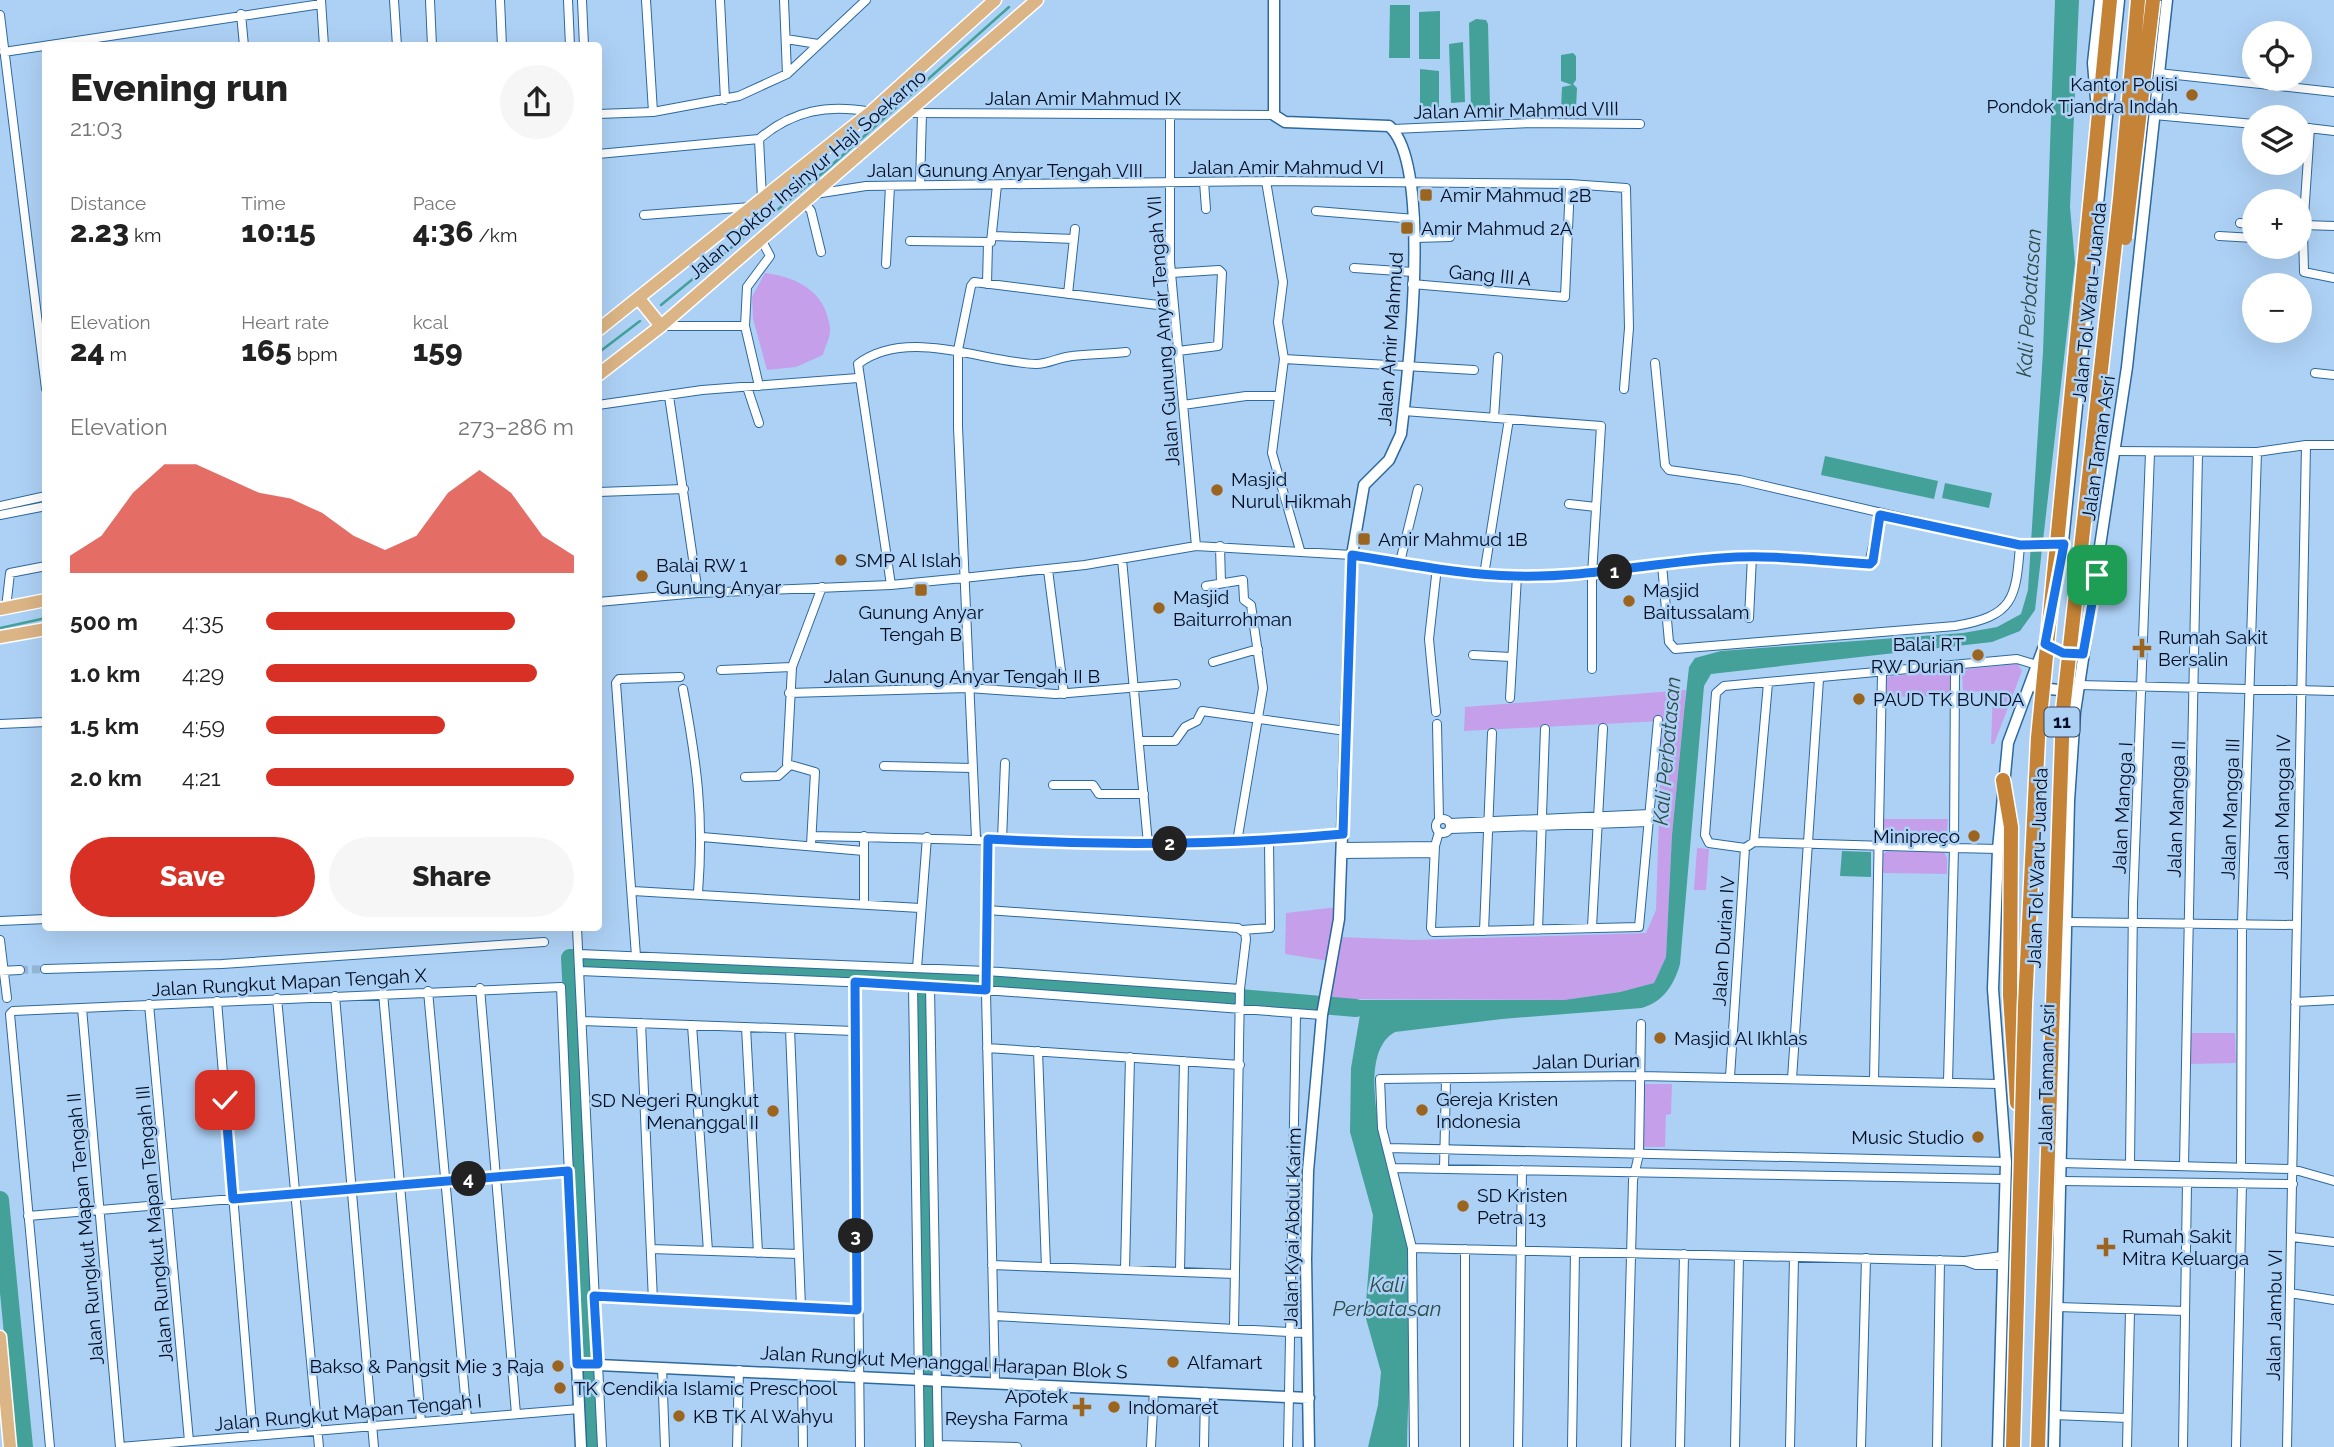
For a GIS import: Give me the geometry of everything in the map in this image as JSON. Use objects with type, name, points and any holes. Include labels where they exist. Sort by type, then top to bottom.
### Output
[{"type":"highway","name":"Jalan Tol Waru–Juanda","points":[[2013,1447],[2020,1153],[2038,737],[2110,0]]},
{"type":"highway","name":"Jalan Tol Waru–Juanda","points":[[2038,1447],[2063,710],[2108,313],[2138,0]]},
{"type":"highway","points":[[2108,313],[2116,294],[2129,213],[2153,0]]},
{"type":"highway","points":[[2003,780],[2010,816],[2013,884],[2010,995],[2020,1153]]},
{"type":"main road","name":"Jalan Doktor Insinyur Haji Soekarno","points":[[602,327],[640,300],[756,202],[871,112],[995,0]]},
{"type":"main road","name":"Jalan Doktor Insinyur Haji Soekarno","points":[[602,372],[661,326],[806,197],[915,113],[1037,0]]},
{"type":"main road","points":[[1274,0],[1265,115],[1285,122],[1383,124],[1393,129]]},
{"type":"main road","points":[[2100,0],[2093,63],[2096,97],[2106,124]]},
{"type":"main road","points":[[1998,1447],[2006,1162],[1993,989],[2003,780],[2011,730],[2045,644],[2064,544],[2119,0]]},
{"type":"main road","name":"Jalan Taman Asri","points":[[2054,1447],[2070,790],[2078,689],[2116,451],[2167,0]]},
{"type":"main road","points":[[2106,124],[2153,128]]},
{"type":"main road","name":"Jalan Amir Mahmud","points":[[1323,1007],[1339,919],[1352,555],[1362,492],[1368,479],[1393,454],[1404,411],[1415,219],[1412,182],[1393,129]]},
{"type":"main road","points":[[640,300],[661,326]]},
{"type":"main road","points":[[3,609],[42,601]]},
{"type":"main road","points":[[0,637],[42,630]]},
{"type":"main road","points":[[2045,644],[2063,653],[2083,654]]},
{"type":"main road","points":[[2027,689],[2078,689]]},
{"type":"main road","name":"Jalan Kyai Abdul Karim","points":[[1309,1447],[1308,1171],[1323,1007]]},
{"type":"main road","points":[[0,1337],[10,1447]]},
{"type":"main road","points":[[579,1364],[581,1447]]},
{"type":"main road","name":"Jalan Rungkut Menanggal Harapan Blok S","points":[[579,1364],[928,1378],[1309,1398]]},
{"type":"street","points":[[394,0],[397,42]]},
{"type":"street","points":[[430,0],[432,42]]},
{"type":"street","points":[[500,0],[502,42]]},
{"type":"street","points":[[568,0],[570,42]]},
{"type":"street","points":[[582,0],[584,42]]},
{"type":"street","points":[[646,0],[653,112]]},
{"type":"street","points":[[720,0],[725,100]]},
{"type":"street","points":[[784,0],[788,74]]},
{"type":"street","points":[[602,114],[653,112],[725,100],[788,74],[858,4],[866,0]]},
{"type":"street","points":[[66,42],[321,2],[324,42]]},
{"type":"street","points":[[241,14],[244,42]]},
{"type":"street","points":[[0,15],[42,358]]},
{"type":"street","points":[[786,39],[818,44]]},
{"type":"street","points":[[4,52],[42,46]]},
{"type":"street","points":[[2158,73],[2334,92]]},
{"type":"street","points":[[602,155],[759,139],[779,122],[815,109],[847,108],[871,112]]},
{"type":"street","points":[[915,113],[920,186]]},
{"type":"street","name":"Jalan Amir Mahmud IX","points":[[915,113],[1265,115]]},
{"type":"street","name":"Jalan Gunung Anyar Tengah VII","points":[[1170,115],[1164,184],[1196,545]]},
{"type":"street","points":[[2154,115],[2242,123]]},
{"type":"street","name":"Jalan Amir Mahmud VIII","points":[[1393,129],[1530,123],[1640,124]]},
{"type":"street","points":[[2312,128],[2334,131]]},
{"type":"street","points":[[644,215],[756,202],[759,139]]},
{"type":"street","points":[[1266,181],[1283,282],[1278,322],[1284,359],[1272,453],[1297,550]]},
{"type":"street","name":"Jalan Amir Mahmud VI","points":[[1164,184],[1266,181],[1412,182],[1570,184],[1626,188],[1629,328],[1624,389]]},
{"type":"street","points":[[1204,182],[1206,209]]},
{"type":"street","name":"Jalan Gunung Anyar Tengah VIII","points":[[806,197],[890,186],[1164,184]]},
{"type":"street","name":"Gang III A","points":[[1354,268],[1565,297],[1570,184]]},
{"type":"street","points":[[987,284],[997,185]]},
{"type":"street","points":[[886,264],[890,186]]},
{"type":"street","points":[[806,197],[821,251]]},
{"type":"street","points":[[1316,211],[1415,219]]},
{"type":"street","points":[[2312,227],[2334,226]]},
{"type":"street","points":[[910,241],[1074,234],[1068,294]]},
{"type":"street","points":[[2219,236],[2242,237]]},
{"type":"street","points":[[758,386],[746,326],[747,286],[770,256],[760,237]]},
{"type":"street","points":[[1415,238],[1450,237]]},
{"type":"street","points":[[2303,259],[2304,273],[2334,278]]},
{"type":"street","points":[[1171,273],[1219,270],[1222,273],[1221,323],[1216,328],[1218,346],[1178,351]]},
{"type":"street","points":[[976,838],[963,578],[958,350],[971,283],[1174,307]]},
{"type":"street","points":[[661,326],[746,326]]},
{"type":"street","points":[[891,585],[858,364],[871,356],[903,348],[958,350],[1037,364],[1071,356],[1126,352]]},
{"type":"street","points":[[1494,418],[1498,357]]},
{"type":"street","points":[[1284,359],[1474,370]]},
{"type":"street","points":[[1655,363],[1668,469],[1740,480],[1880,515],[2022,545],[2064,544]]},
{"type":"street","points":[[2315,373],[2334,374]]},
{"type":"street","points":[[602,404],[747,387],[858,378]]},
{"type":"street","points":[[747,387],[759,423]]},
{"type":"street","points":[[669,396],[698,593]]},
{"type":"street","points":[[1183,405],[1246,396],[1278,396]]},
{"type":"street","points":[[1404,411],[1600,425],[1592,575],[1592,669]]},
{"type":"street","points":[[1484,575],[1509,419]]},
{"type":"street","points":[[2116,451],[2257,452],[2306,445],[2334,445]]},
{"type":"street","name":"Jalan Mangga IV","points":[[2292,1169],[2306,445]]},
{"type":"street","name":"Jalan Mangga III","points":[[2241,1167],[2242,925],[2257,452]]},
{"type":"street","name":"Jalan Mangga I","points":[[2130,1164],[2133,923],[2150,453]]},
{"type":"street","name":"Jalan Mangga II","points":[[2184,1166],[2198,453]]},
{"type":"street","points":[[602,492],[684,489]]},
{"type":"street","points":[[1400,562],[1418,489]]},
{"type":"street","points":[[0,506],[42,497]]},
{"type":"street","points":[[1569,504],[1596,507]]},
{"type":"street","points":[[0,516],[42,507]]},
{"type":"street","points":[[602,602],[698,593],[891,585],[1048,570],[1196,545],[1352,555],[1484,575],[1517,576],[1592,575],[1752,556],[1871,564],[1880,515]]},
{"type":"street","points":[[1662,565],[1669,642],[1675,649],[1955,626],[1981,621],[1997,615],[2011,601],[2022,545]]},
{"type":"street","points":[[1220,546],[1221,583]]},
{"type":"street","points":[[1749,618],[1752,556]]},
{"type":"street","points":[[1122,559],[1136,688],[1148,844]]},
{"type":"street","points":[[3,609],[10,573],[42,567]]},
{"type":"street","points":[[1436,712],[1429,639],[1437,567]]},
{"type":"street","points":[[1048,570],[1064,694]]},
{"type":"street","points":[[1510,698],[1517,576]]},
{"type":"street","points":[[1206,586],[1243,580],[1244,600],[1251,605],[1263,688],[1237,842]]},
{"type":"street","points":[[744,777],[778,776],[789,766],[789,693],[792,667],[822,587]]},
{"type":"street","points":[[1213,662],[1258,649]]},
{"type":"street","points":[[1473,655],[1511,657]]},
{"type":"street","points":[[1998,849],[1808,846],[1754,842],[1745,848],[1711,845],[1706,840],[1716,693],[1724,686],[1882,674],[2017,659],[2037,665]]},
{"type":"street","points":[[1948,1082],[1955,666]]},
{"type":"street","points":[[721,670],[792,667]]},
{"type":"street","points":[[1874,1080],[1882,674]]},
{"type":"street","points":[[636,956],[616,687],[619,679],[680,677]]},
{"type":"street","points":[[1792,1079],[1819,679]]},
{"type":"street","points":[[1754,842],[1769,683]]},
{"type":"street","name":"Jalan Gunung Anyar Tengah II B","points":[[789,693],[968,688],[1064,694],[1176,684]]},
{"type":"street","points":[[2078,689],[2143,686],[2334,691]]},
{"type":"street","points":[[683,689],[698,771],[702,837],[698,893]]},
{"type":"street","points":[[1140,741],[1175,741],[1185,727],[1197,721],[1202,711],[1346,731]]},
{"type":"street","points":[[1437,724],[1439,819],[1435,825],[1439,832],[1435,850],[1433,932],[1640,926],[1658,720]]},
{"type":"street","points":[[0,724],[42,722]]},
{"type":"street","points":[[1591,927],[1603,728]]},
{"type":"street","points":[[1538,930],[1545,729]]},
{"type":"street","points":[[1484,931],[1492,733]]},
{"type":"street","points":[[1002,840],[1005,763]]},
{"type":"street","points":[[789,766],[815,772],[811,845]]},
{"type":"street","points":[[884,766],[972,768]]},
{"type":"street","points":[[1053,785],[1093,785],[1099,794],[1144,794]]},
{"type":"street","points":[[1439,819],[1450,826],[1649,818]]},
{"type":"street","points":[[1439,832],[1444,833],[1450,826]]},
{"type":"street","points":[[812,835],[1148,844],[1269,841],[1343,834]]},
{"type":"street","points":[[864,836],[864,904]]},
{"type":"street","points":[[702,837],[864,851]]},
{"type":"street","points":[[917,968],[927,837]]},
{"type":"street","points":[[988,839],[986,988],[995,1382]]},
{"type":"street","points":[[987,909],[1240,929],[1270,928],[1269,841]]},
{"type":"street","name":"Jalan Durian IV","points":[[1730,1077],[1745,848]]},
{"type":"street","points":[[1343,850],[1435,850]]},
{"type":"street","points":[[633,891],[920,908]]},
{"type":"street","points":[[0,921],[42,919]]},
{"type":"street","points":[[2066,922],[2297,925]]},
{"type":"street","points":[[1234,1327],[1242,1006],[1240,990],[1246,939],[1240,929]]},
{"type":"street","points":[[577,931],[602,1447]]},
{"type":"street","points":[[0,940],[7,998]]},
{"type":"street","points":[[45,969],[222,964],[544,942]]},
{"type":"street","points":[[579,955],[917,968],[1240,990]]},
{"type":"street","points":[[580,969],[986,988],[1242,1006],[1296,1013],[1323,1007]]},
{"type":"street","points":[[2,971],[20,970]]},
{"type":"street","points":[[855,982],[853,1031],[860,1447]]},
{"type":"street","name":"Jalan Rungkut Mapan Tengah X","points":[[28,1216],[10,1014],[13,1011],[557,985],[563,992],[568,1171]]},
{"type":"street","points":[[915,985],[928,1378],[938,1446],[1017,1447]]},
{"type":"street","points":[[920,1447],[928,1378],[929,986]]},
{"type":"street","points":[[480,989],[516,1414]]},
{"type":"street","points":[[428,991],[448,1181],[467,1418]]},
{"type":"street","points":[[383,993],[421,1422]]},
{"type":"street","points":[[335,996],[374,1447]]},
{"type":"street","points":[[277,998],[319,1447]]},
{"type":"street","points":[[2295,1002],[2334,1000]]},
{"type":"street","points":[[217,1001],[253,1436]]},
{"type":"street","name":"Jalan Rungkut Mapan Tengah III","points":[[149,1004],[189,1441]]},
{"type":"street","name":"Jalan Rungkut Mapan Tengah II","points":[[82,1008],[120,1447]]},
{"type":"street","points":[[1288,1447],[1296,1013]]},
{"type":"street","points":[[582,1021],[853,1031]]},
{"type":"street","points":[[641,1023],[653,1301]]},
{"type":"street","points":[[1626,1447],[1631,1253],[1635,1172],[1639,1154],[1640,1024]]},
{"type":"street","points":[[692,1025],[708,1251]]},
{"type":"street","points":[[746,1027],[758,1253]]},
{"type":"street","points":[[790,1029],[801,1307]]},
{"type":"street","points":[[987,1048],[1240,1065]]},
{"type":"street","points":[[1038,1052],[1046,1267]]},
{"type":"street","points":[[1125,1270],[1130,1058]]},
{"type":"street","points":[[1180,1272],[1184,1061]]},
{"type":"street","name":"Jalan Durian","points":[[1388,1148],[1382,1128],[1380,1079],[1640,1076],[1999,1084]]},
{"type":"street","points":[[1444,1169],[1447,1080]]},
{"type":"street","points":[[1414,1447],[1412,1248],[1388,1148],[2006,1162]]},
{"type":"street","points":[[2062,1163],[2292,1169],[2334,1181]]},
{"type":"street","points":[[1393,1168],[2005,1180]]},
{"type":"street","name":"Jalan Jambu VI","points":[[2287,1447],[2292,1169]]},
{"type":"street","points":[[1518,1447],[1522,1170]]},
{"type":"street","points":[[50,1447],[28,1216],[568,1171],[579,1364]]},
{"type":"street","points":[[2061,1181],[2292,1184]]},
{"type":"street","points":[[2183,1447],[2187,1182]]},
{"type":"street","points":[[2236,1447],[2242,1184]]},
{"type":"street","points":[[2292,1237],[2334,1242]]},
{"type":"street","points":[[1412,1248],[1940,1260],[1965,1261],[1976,1265],[2002,1260]]},
{"type":"street","points":[[651,1249],[799,1254]]},
{"type":"street","points":[[1465,1250],[1465,1447]]},
{"type":"street","points":[[1572,1447],[1575,1252]]},
{"type":"street","points":[[1680,1447],[1684,1254]]},
{"type":"street","points":[[1735,1447],[1739,1256]]},
{"type":"street","points":[[1790,1447],[1794,1257]]},
{"type":"street","points":[[1861,1447],[1866,1258]]},
{"type":"street","points":[[1937,1447],[1940,1260]]},
{"type":"street","points":[[992,1265],[1236,1273]]},
{"type":"street","points":[[2290,1293],[2334,1300]]},
{"type":"street","points":[[594,1296],[857,1310]]},
{"type":"street","points":[[2057,1307],[2185,1311]]},
{"type":"street","points":[[2127,1447],[2130,1310]]},
{"type":"street","points":[[993,1316],[1292,1329],[1308,1333]]},
{"type":"street","points":[[662,1367],[665,1447]]},
{"type":"street","points":[[737,1447],[739,1370]]},
{"type":"street","points":[[802,1373],[803,1447]]},
{"type":"street","points":[[1151,1447],[1154,1390]]},
{"type":"street","points":[[1204,1447],[1205,1392]]},
{"type":"street","name":"Jalan Rungkut Mapan Tengah I","points":[[120,1447],[579,1409]]},
{"type":"street","points":[[2054,1415],[2127,1418]]},
{"type":"shaded area","points":[[765,273],[799,283],[808,288],[823,305],[830,331],[823,355],[796,367],[767,370],[753,319],[752,297]]},
{"type":"shaded area","points":[[2018,664],[2022,671],[1994,744],[1991,744],[1993,691],[1963,692],[1962,673],[1968,669]]},
{"type":"shaded area","points":[[1950,670],[1950,696],[1887,697],[1886,677]]},
{"type":"shaded area","points":[[1686,690],[1672,835],[1666,957],[1654,983],[1620,992],[1564,1000],[1328,999],[1340,937],[1414,940],[1646,933],[1656,910],[1662,721],[1464,731],[1465,707]]},
{"type":"shaded area","points":[[1883,819],[1948,819],[1946,843],[1886,843],[1883,838]]},
{"type":"shaded area","points":[[1697,848],[1709,849],[1706,890],[1694,890]]},
{"type":"shaded area","points":[[1887,851],[1944,852],[1947,858],[1947,874],[1883,873],[1883,854]]},
{"type":"shaded area","points":[[1338,907],[1329,961],[1285,954],[1286,913]]},
{"type":"shaded area","points":[[2190,1033],[2235,1033],[2236,1063],[2190,1064]]},
{"type":"shaded area","points":[[1645,1084],[1672,1084],[1671,1114],[1666,1115],[1665,1147],[1643,1147]]},
{"type":"water","name":"Kali Perbatasan","points":[[2055,0],[2079,0],[2070,207],[2075,263],[2035,610],[2020,631],[1992,642],[1711,674],[1704,686],[1680,964],[1675,979],[1662,997],[1642,1008],[1502,1019],[1395,1032],[1381,1048],[1375,1072],[1375,1101],[1380,1135],[1404,1229],[1410,1274],[1407,1447],[1368,1447],[1378,1405],[1381,1372],[1365,1315],[1373,1215],[1350,1132],[1351,1068],[1361,1009],[1334,1007],[1334,1000],[1564,1000],[1620,992],[1654,983],[1666,957],[1672,835],[1689,667],[1695,658],[1721,651],[1963,633],[1997,627],[2021,614],[2028,590],[2043,352]]},
{"type":"water","points":[[1390,5],[1410,5],[1410,58],[1389,58]]},
{"type":"water","points":[[1440,11],[1440,59],[1419,59],[1419,12]]},
{"type":"water","points":[[1476,19],[1486,20],[1488,24],[1490,107],[1488,110],[1471,111],[1469,23]]},
{"type":"water","points":[[1463,42],[1465,102],[1451,103],[1449,44]]},
{"type":"water","points":[[1573,53],[1576,56],[1576,80],[1573,84],[1577,88],[1576,108],[1564,111],[1561,109],[1562,87],[1572,85],[1561,81],[1561,55]]},
{"type":"water","points":[[1420,69],[1439,71],[1439,109],[1420,108]]},
{"type":"water","points":[[1825,456],[1938,481],[1934,499],[1821,475]]},
{"type":"water","points":[[1945,483],[1992,493],[1989,508],[1942,498]]},
{"type":"water","points":[[1842,851],[1871,852],[1871,877],[1840,876]]},
{"type":"waterway","points":[[661,305],[825,171],[1009,7]]},
{"type":"waterway","points":[[602,350],[640,321]]},
{"type":"waterway","points":[[0,628],[42,619]]},
{"type":"waterway","points":[[595,1447],[570,958],[1089,985],[1356,1008]]},
{"type":"waterway","points":[[922,976],[929,1447]]},
{"type":"waterway","points":[[0,1200],[24,1447]]},
{"type":"tunnel","points":[[20,970],[45,969]]},
{"type":"place","name":"Kantor Polisi Pondok Tjandra Indah","points":[[2192,95]]},
{"type":"place","name":"Amir Mahmud 2B","points":[[1426,195]]},
{"type":"place","name":"Amir Mahmud 2A","points":[[1407,228]]},
{"type":"place","name":"Masjid Nurul Hikmah","points":[[1217,490]]},
{"type":"place","name":"Amir Mahmud 1B","points":[[1364,539]]},
{"type":"place","name":"SMP Al Islah","points":[[841,560]]},
{"type":"place","name":"Balai RW 1 Gunung Anyar","points":[[642,576]]},
{"type":"place","name":"Gunung Anyar Tengah B","points":[[921,590]]},
{"type":"place","name":"Masjid Baitussalam","points":[[1629,601]]},
{"type":"place","name":"Masjid Baiturrohman","points":[[1159,608]]},
{"type":"place","name":"Rumah Sakit Bersalin","points":[[2142,648]]},
{"type":"place","name":"Balai RT RW Durian","points":[[1978,655]]},
{"type":"place","name":"PAUD TK BUNDA","points":[[1859,699]]},
{"type":"place","name":"Minipreço","points":[[1974,836]]},
{"type":"place","name":"Masjid Al Ikhlas","points":[[1660,1038]]},
{"type":"place","name":"Gereja Kristen Indonesia","points":[[1422,1110]]},
{"type":"place","name":"SD Negeri Rungkut Menanggal II","points":[[773,1111]]},
{"type":"place","name":"Music Studio","points":[[1978,1137]]},
{"type":"place","name":"SD Kristen Petra 13","points":[[1463,1206]]},
{"type":"place","name":"Rumah Sakit Mitra Keluarga","points":[[2106,1247]]},
{"type":"place","name":"Alfamart","points":[[1173,1362]]},
{"type":"place","name":"Bakso & Pangsit Mie 3 Raja","points":[[558,1366]]},
{"type":"place","name":"TK Cendikia Islamic Preschool","points":[[560,1388]]},
{"type":"place","name":"Apotek Reysha Farma","points":[[1082,1407]]},
{"type":"place","name":"Indomaret","points":[[1114,1407]]},
{"type":"place","name":"KB TK Al Wahyu","points":[[679,1416]]},
{"type":"route","points":[[225,1100],[233,1199],[568,1171],[577,1364],[598,1364],[594,1296],[857,1310],[853,1031],[855,982],[986,990],[988,839],[1048,843],[1235,843],[1343,834],[1352,555],[1484,575],[1517,576],[1592,575],[1692,561],[1752,556],[1872,564],[1880,515],[2020,545],[2064,544],[2045,644],[2054,650],[2073,655],[2083,654],[2097,575]]}]
